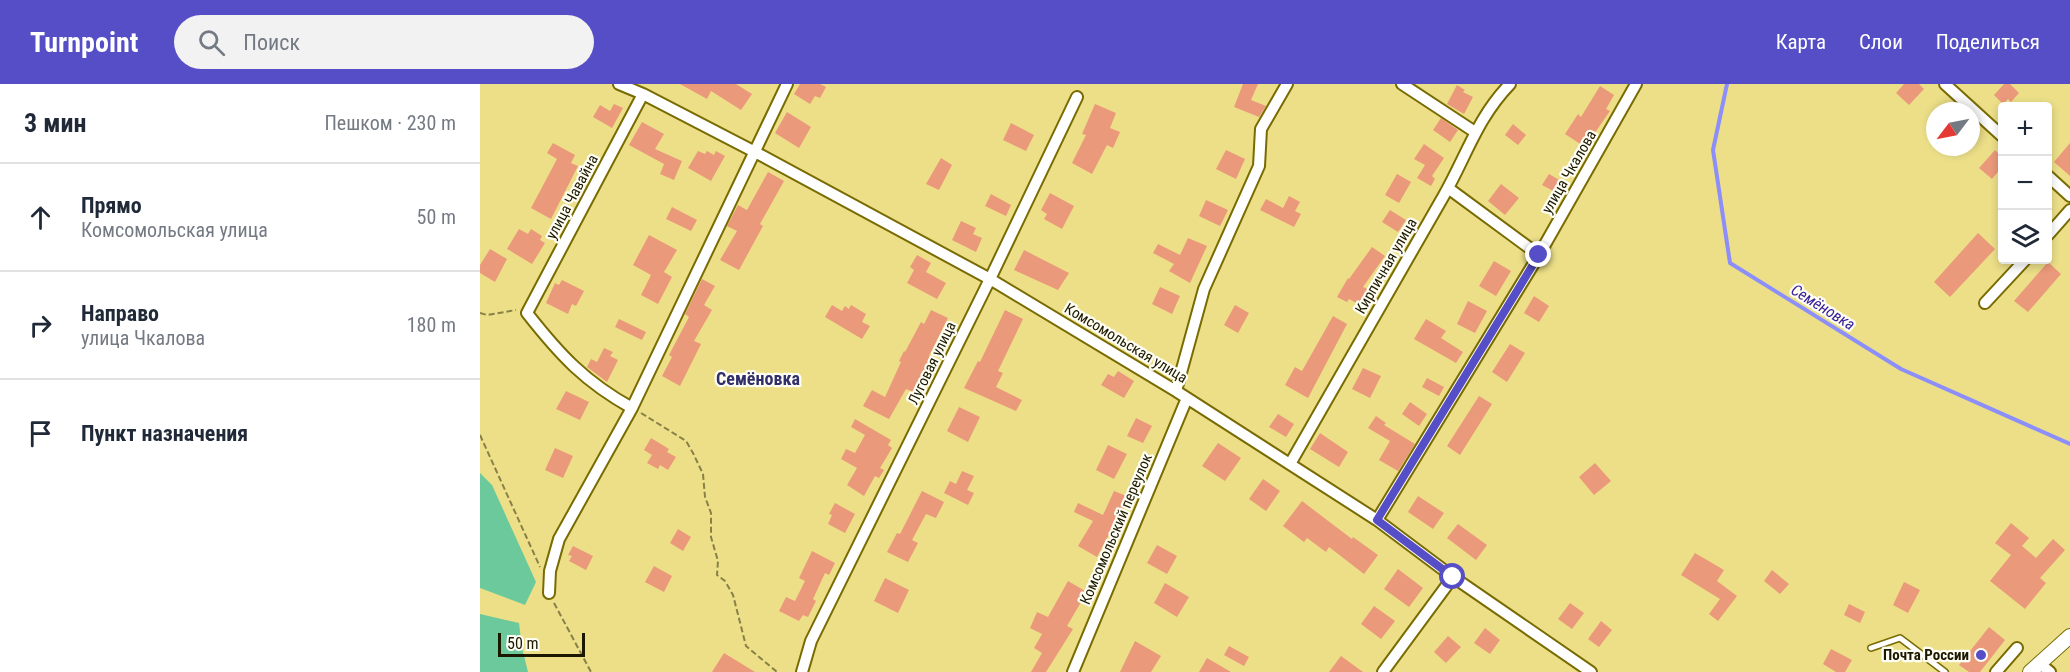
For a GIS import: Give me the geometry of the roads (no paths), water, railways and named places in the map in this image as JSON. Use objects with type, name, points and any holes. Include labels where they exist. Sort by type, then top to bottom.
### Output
[{"type":"main road","points":[[2039,669],[2070,636]]},
{"type":"street","name":"Комсомольская улица","points":[[619,84],[755,152],[990,279],[1176,391],[1377,520],[1453,577],[1591,672]]},
{"type":"street","points":[[549,593],[550,570],[559,539],[632,408],[787,84]]},
{"type":"street","points":[[1176,391],[1204,289],[1259,166],[1261,129],[1287,84]]},
{"type":"street","points":[[1402,84],[1475,132]]},
{"type":"street","name":"Кирпичная улица","points":[[1290,464],[1448,188],[1475,132],[1493,102],[1510,84]]},
{"type":"street","name":"улица Чкалова","points":[[1377,520],[1539,255],[1636,84]]},
{"type":"street","points":[[1945,84],[1998,132]]},
{"type":"street","name":"улица Чавайна","points":[[632,408],[580,374],[560,354],[527,313],[643,94]]},
{"type":"street","name":"Луговая улица","points":[[802,672],[811,641],[1077,97]]},
{"type":"street","points":[[2052,180],[2070,196]]},
{"type":"street","points":[[1448,188],[1539,255]]},
{"type":"street","points":[[2052,230],[2070,210]]},
{"type":"street","points":[[1985,303],[2021,264]]},
{"type":"street","name":"Комсомольский переулок","points":[[1073,672],[1187,398]]},
{"type":"street","points":[[1383,672],[1453,577]]},
{"type":"street","points":[[1996,672],[2017,648]]},
{"type":"lane","points":[[1871,648],[1900,638],[1945,672]]},
{"type":"waterway","name":"Семёновка","points":[[1727,84],[1713,150],[1730,263],[1901,369],[2070,444]]},
{"type":"place","name":"Почта России","points":[[1981,655]]},
{"type":"district","name":"Семёновка","points":[[758,378]]}]
